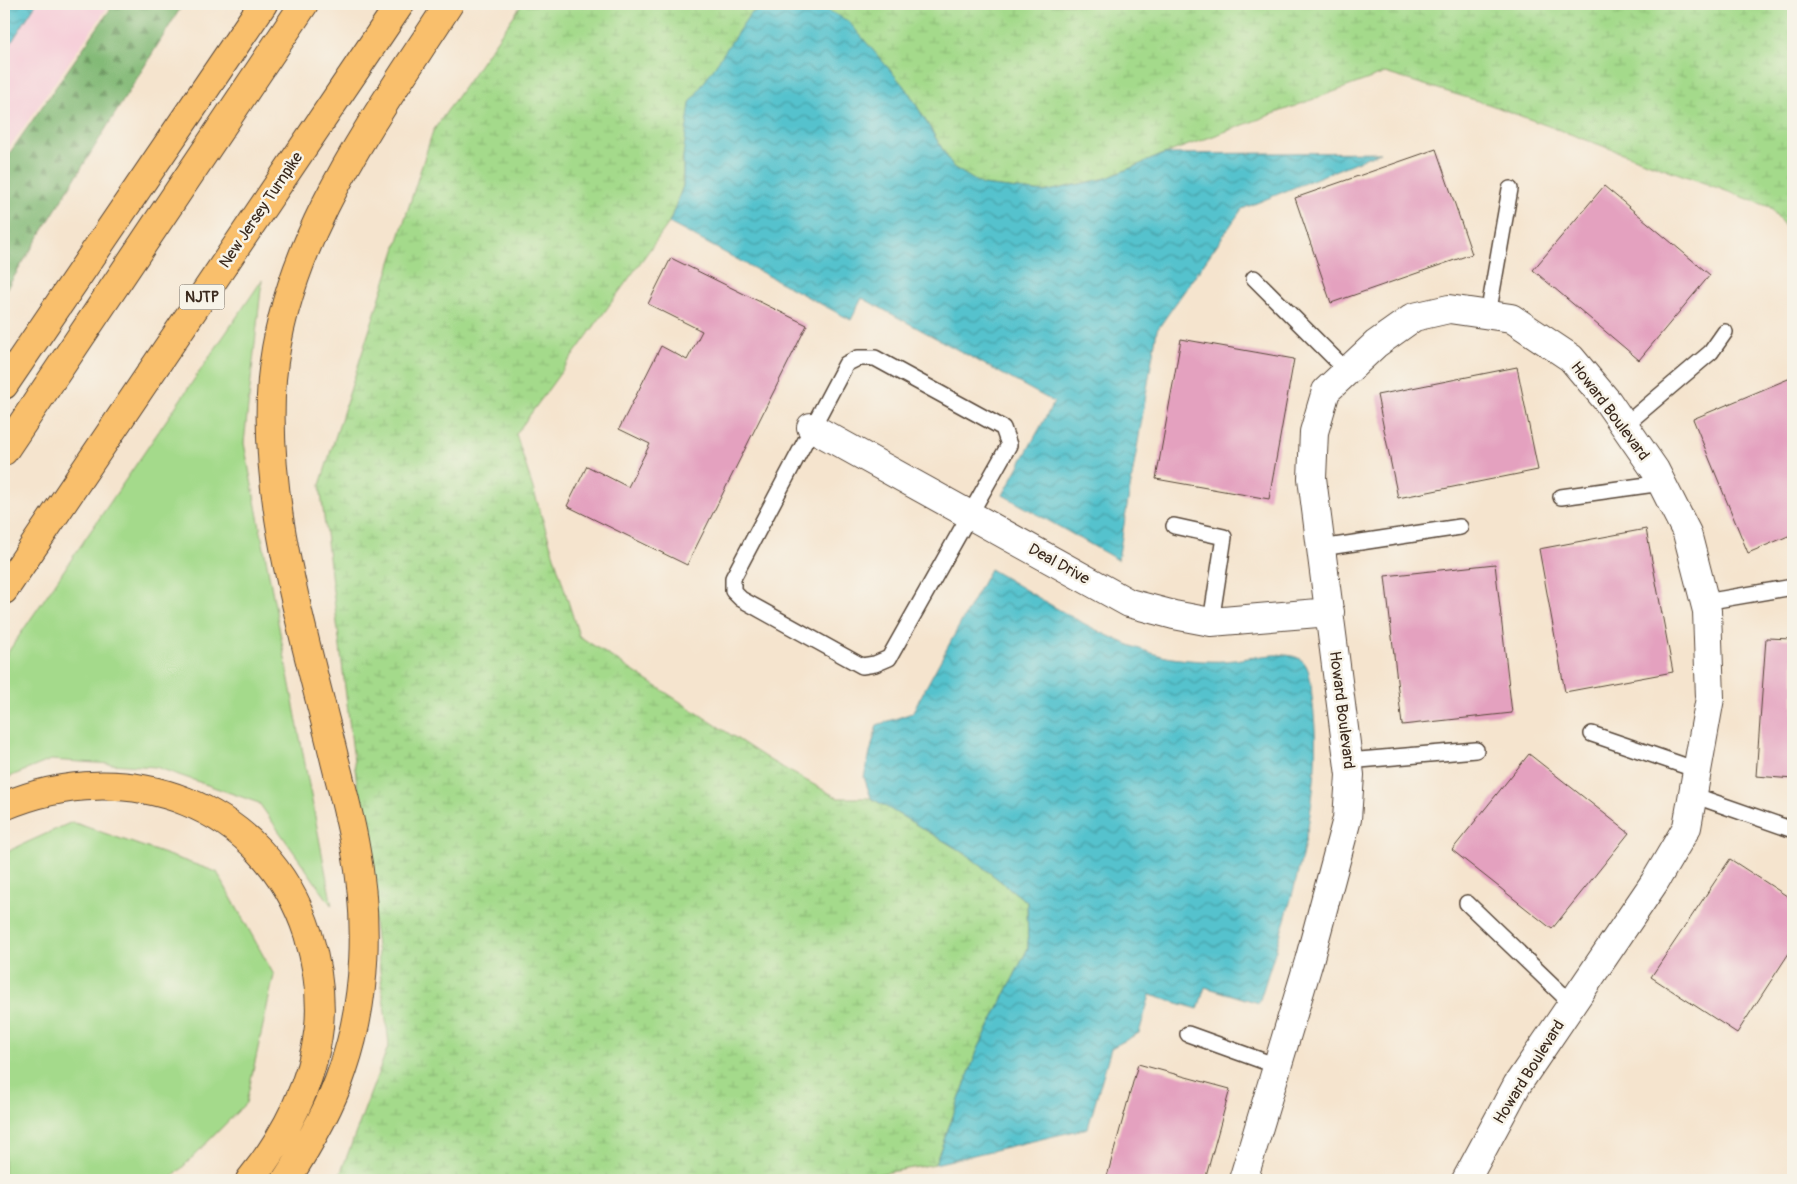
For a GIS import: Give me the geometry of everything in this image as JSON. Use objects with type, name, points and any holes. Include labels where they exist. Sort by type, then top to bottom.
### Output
[{"type":"highway","points":[[4,385],[264,4]]},
{"type":"highway","points":[[4,452],[304,4]]},
{"type":"highway","name":"New Jersey Turnpike","points":[[4,590],[400,4]]},
{"type":"highway","points":[[286,1180],[309,1145],[343,1070],[360,996],[363,916],[355,846],[290,573],[278,514],[270,430],[272,377],[292,284],[307,242],[330,192],[449,4]]},
{"type":"highway","points":[[4,806],[46,792],[79,786],[107,784],[141,788],[202,808],[229,824],[252,842],[273,864],[289,889],[304,922],[315,955],[320,991],[319,1027],[312,1062],[300,1098],[282,1134],[250,1180]]},
{"type":"street","name":"Howard Boulevard","points":[[1243,1180],[1309,961],[1346,819],[1350,775],[1312,478],[1314,432],[1326,391],[1376,344],[1414,317],[1449,309],[1511,318],[1571,358],[1608,402],[1662,484],[1687,533],[1707,611],[1710,698],[1687,827],[1654,883],[1517,1085],[1466,1180]]},
{"type":"street","name":"Deal Drive","points":[[811,428],[1129,602],[1174,615],[1211,622],[1330,612]]},
{"type":"lane","points":[[1488,315],[1510,189]]},
{"type":"lane","points":[[1254,278],[1347,371]]},
{"type":"lane","points":[[1624,426],[1711,352],[1725,332]]},
{"type":"lane","points":[[858,358],[875,358],[1003,428],[1009,445],[970,515],[889,658],[874,664],[862,666],[740,599],[733,591],[733,578],[811,428],[846,364],[858,358]]},
{"type":"lane","points":[[1561,497],[1662,484]]},
{"type":"lane","points":[[1174,526],[1224,537],[1211,622]]},
{"type":"lane","points":[[1322,548],[1460,527]]},
{"type":"lane","points":[[1705,602],[1793,587]]},
{"type":"lane","points":[[1592,734],[1793,830]]},
{"type":"lane","points":[[1348,760],[1476,750]]},
{"type":"lane","points":[[1467,903],[1572,1004]]},
{"type":"lane","points":[[1188,1034],[1277,1066]]},
{"type":"shaded area","points":[[4,4],[110,4],[4,155]]},
{"type":"green space","points":[[114,4],[183,4],[4,293],[4,161]]},
{"type":"green space","points":[[522,4],[769,4],[750,14],[683,156],[683,186],[669,223],[516,434],[579,636],[771,761],[838,798],[871,798],[966,854],[1027,902],[1028,948],[978,1049],[935,1164],[845,1180],[338,1180],[389,1044],[320,485],[433,131]]},
{"type":"green space","points":[[816,4],[1793,4],[1793,237],[1770,207],[1488,104],[1385,73],[1164,154],[1107,178],[1044,192],[982,185],[953,167],[908,91]]},
{"type":"green space","points":[[262,280],[244,443],[332,906],[259,803],[156,767],[51,760],[4,779],[4,658]]},
{"type":"green space","points":[[72,822],[217,872],[274,975],[246,1103],[170,1180],[4,1180],[4,853]]},
{"type":"water","points":[[4,4],[36,4],[4,54]]},
{"type":"water","points":[[769,4],[816,4],[848,21],[908,91],[953,167],[982,185],[1044,192],[1107,178],[1164,154],[1380,152],[1242,209],[1157,330],[1118,560],[1003,495],[1054,402],[862,298],[851,320],[669,223],[683,186],[683,156],[690,103],[750,14]]},
{"type":"water","points":[[990,569],[1096,630],[1140,649],[1162,656],[1185,660],[1211,661],[1274,655],[1293,656],[1300,659],[1306,666],[1311,682],[1315,737],[1314,776],[1303,853],[1259,1003],[1205,987],[1198,1009],[1150,995],[1139,1033],[1111,1048],[1088,1128],[935,1164],[978,1049],[1028,948],[1027,902],[966,854],[871,798],[864,777],[877,725],[912,713]]},
{"type":"building","points":[[1436,149],[1472,254],[1331,303],[1295,198]]},
{"type":"building","points":[[1604,186],[1710,275],[1639,360],[1533,270]]},
{"type":"building","points":[[671,258],[807,325],[687,565],[567,506],[587,466],[628,487],[650,444],[619,429],[661,346],[687,360],[702,331],[648,304]]},
{"type":"building","points":[[1181,339],[1294,359],[1269,499],[1156,479]]},
{"type":"building","points":[[1517,367],[1538,470],[1398,498],[1377,395]]},
{"type":"building","points":[[1793,377],[1793,534],[1748,553],[1693,419]]},
{"type":"building","points":[[1646,529],[1673,672],[1565,692],[1539,549]]},
{"type":"building","points":[[1495,564],[1512,713],[1402,725],[1385,576]]},
{"type":"building","points":[[1766,638],[1793,639],[1793,779],[1756,776]]},
{"type":"building","points":[[1529,754],[1629,833],[1552,929],[1452,850]]},
{"type":"building","points":[[1730,859],[1793,900],[1793,947],[1737,1033],[1651,977]]},
{"type":"building","points":[[1138,1064],[1230,1089],[1205,1180],[1106,1180]]}]
